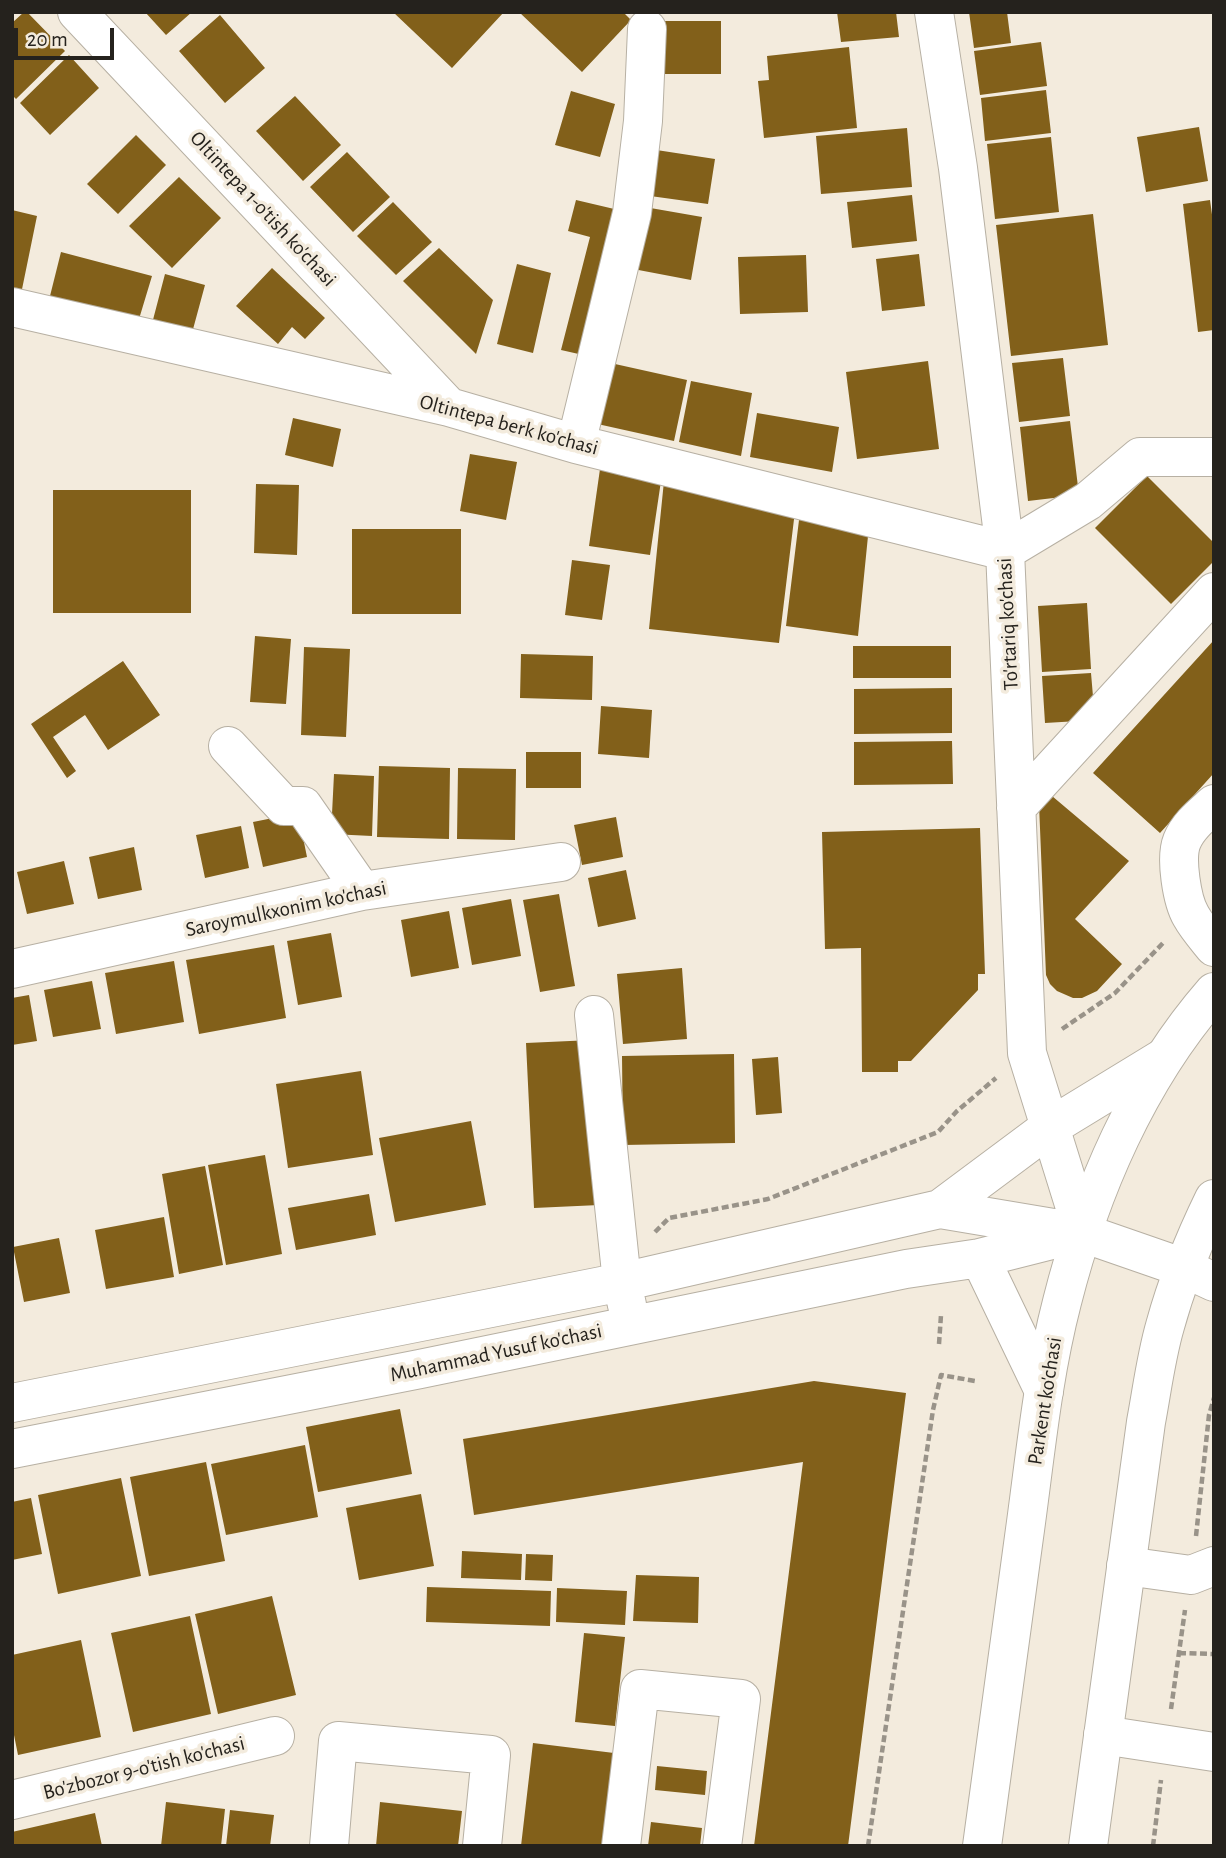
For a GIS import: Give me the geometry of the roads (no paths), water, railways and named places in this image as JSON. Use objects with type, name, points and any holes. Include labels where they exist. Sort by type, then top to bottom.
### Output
[{"type":"street","name":"Oltintepa 1-o'tish ko'chasi","points":[[77,12],[449,407]]},
{"type":"street","name":"To'rtariq ko'chasi","points":[[934,12],[958,168],[1005,551],[1027,1053],[1083,1233]]},
{"type":"street","points":[[576,444],[632,213],[643,121],[647,29]]},
{"type":"street","name":"Oltintepa berk ko'chasi","points":[[12,307],[449,407],[576,444],[1005,551]]},
{"type":"street","points":[[1005,551],[1088,501],[1140,457],[1214,457]]},
{"type":"street","points":[[1016,808],[1214,592]]},
{"type":"street","points":[[228,746],[284,806],[303,806],[362,891]]},
{"type":"street","points":[[1214,804],[1182,840],[1178,855],[1190,915],[1214,947]]},
{"type":"street","name":"Saroymulkxonim ko'chasi","points":[[12,969],[362,891],[561,862]]},
{"type":"street","name":"Parkent ko'chasi","points":[[982,1846],[1044,1391],[1062,1304],[1083,1233],[1119,1142],[1163,1058],[1214,992]]},
{"type":"street","points":[[594,1015],[622,1282],[630,1325]]},
{"type":"street","name":"Muhammad Yusuf ko'chasi","points":[[940,1209],[1051,1127],[1163,1058]]},
{"type":"street","points":[[1088,1846],[1146,1422],[1158,1356],[1168,1316],[1199,1275],[1214,1199]]},
{"type":"street","name":"Muhammad Yusuf ko'chasi","points":[[12,1403],[622,1282],[940,1209],[1083,1233],[1199,1275]]},
{"type":"street","name":"Muhammad Yusuf ko'chasi","points":[[12,1449],[420,1369],[906,1269],[980,1258],[1083,1233]]},
{"type":"street","points":[[980,1258],[1044,1391]]},
{"type":"street","points":[[1126,1566],[1202,1570]]},
{"type":"street","points":[[621,1846],[640,1689],[741,1699],[722,1846]]},
{"type":"street","points":[[1103,1735],[1214,1752]]},
{"type":"street","name":"Bo'zbozor 9-o'tish ko'chasi","points":[[12,1800],[275,1736]]},
{"type":"street","points":[[329,1846],[338,1741],[491,1755],[482,1846]]}]
